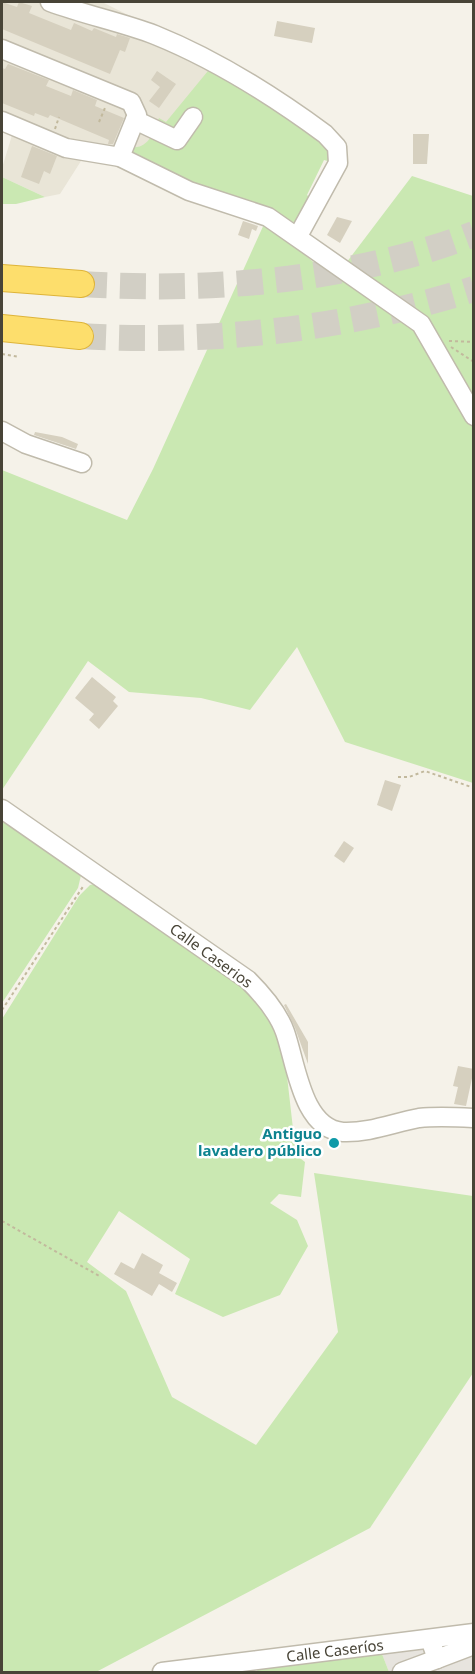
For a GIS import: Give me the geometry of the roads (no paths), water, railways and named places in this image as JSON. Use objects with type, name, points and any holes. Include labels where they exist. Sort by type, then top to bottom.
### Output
[{"type":"highway","points":[[2,278],[81,284]]},
{"type":"highway","points":[[2,328],[80,336]]},
{"type":"street","points":[[50,2],[153,35],[223,66],[325,134],[337,147],[338,163],[298,236]]},
{"type":"street","points":[[83,2],[97,16]]},
{"type":"street","points":[[2,49],[130,102],[137,115],[120,157]]},
{"type":"street","points":[[135,120],[177,141],[193,117]]},
{"type":"street","points":[[2,121],[66,148],[120,157],[189,190],[268,217],[421,324],[474,416]]},
{"type":"street","points":[[2,431],[26,444],[82,463]]},
{"type":"street","name":"Calle Caserios","points":[[2,809],[248,980],[266,999],[285,1031],[309,1107],[316,1120],[325,1128],[340,1132],[361,1132],[418,1119],[474,1118]]},
{"type":"street","name":"Calle Caseríos","points":[[162,1672],[474,1633]]},
{"type":"street","points":[[430,1639],[437,1659]]},
{"type":"street","points":[[402,1672],[474,1645]]},
{"type":"tunnel","points":[[81,284],[180,286],[280,280],[379,263],[474,234]]},
{"type":"tunnel","points":[[80,336],[180,338],[279,330],[328,324],[377,314],[474,289]]},
{"type":"place","name":"Antiguo lavadero público","points":[[334,1143]]}]
